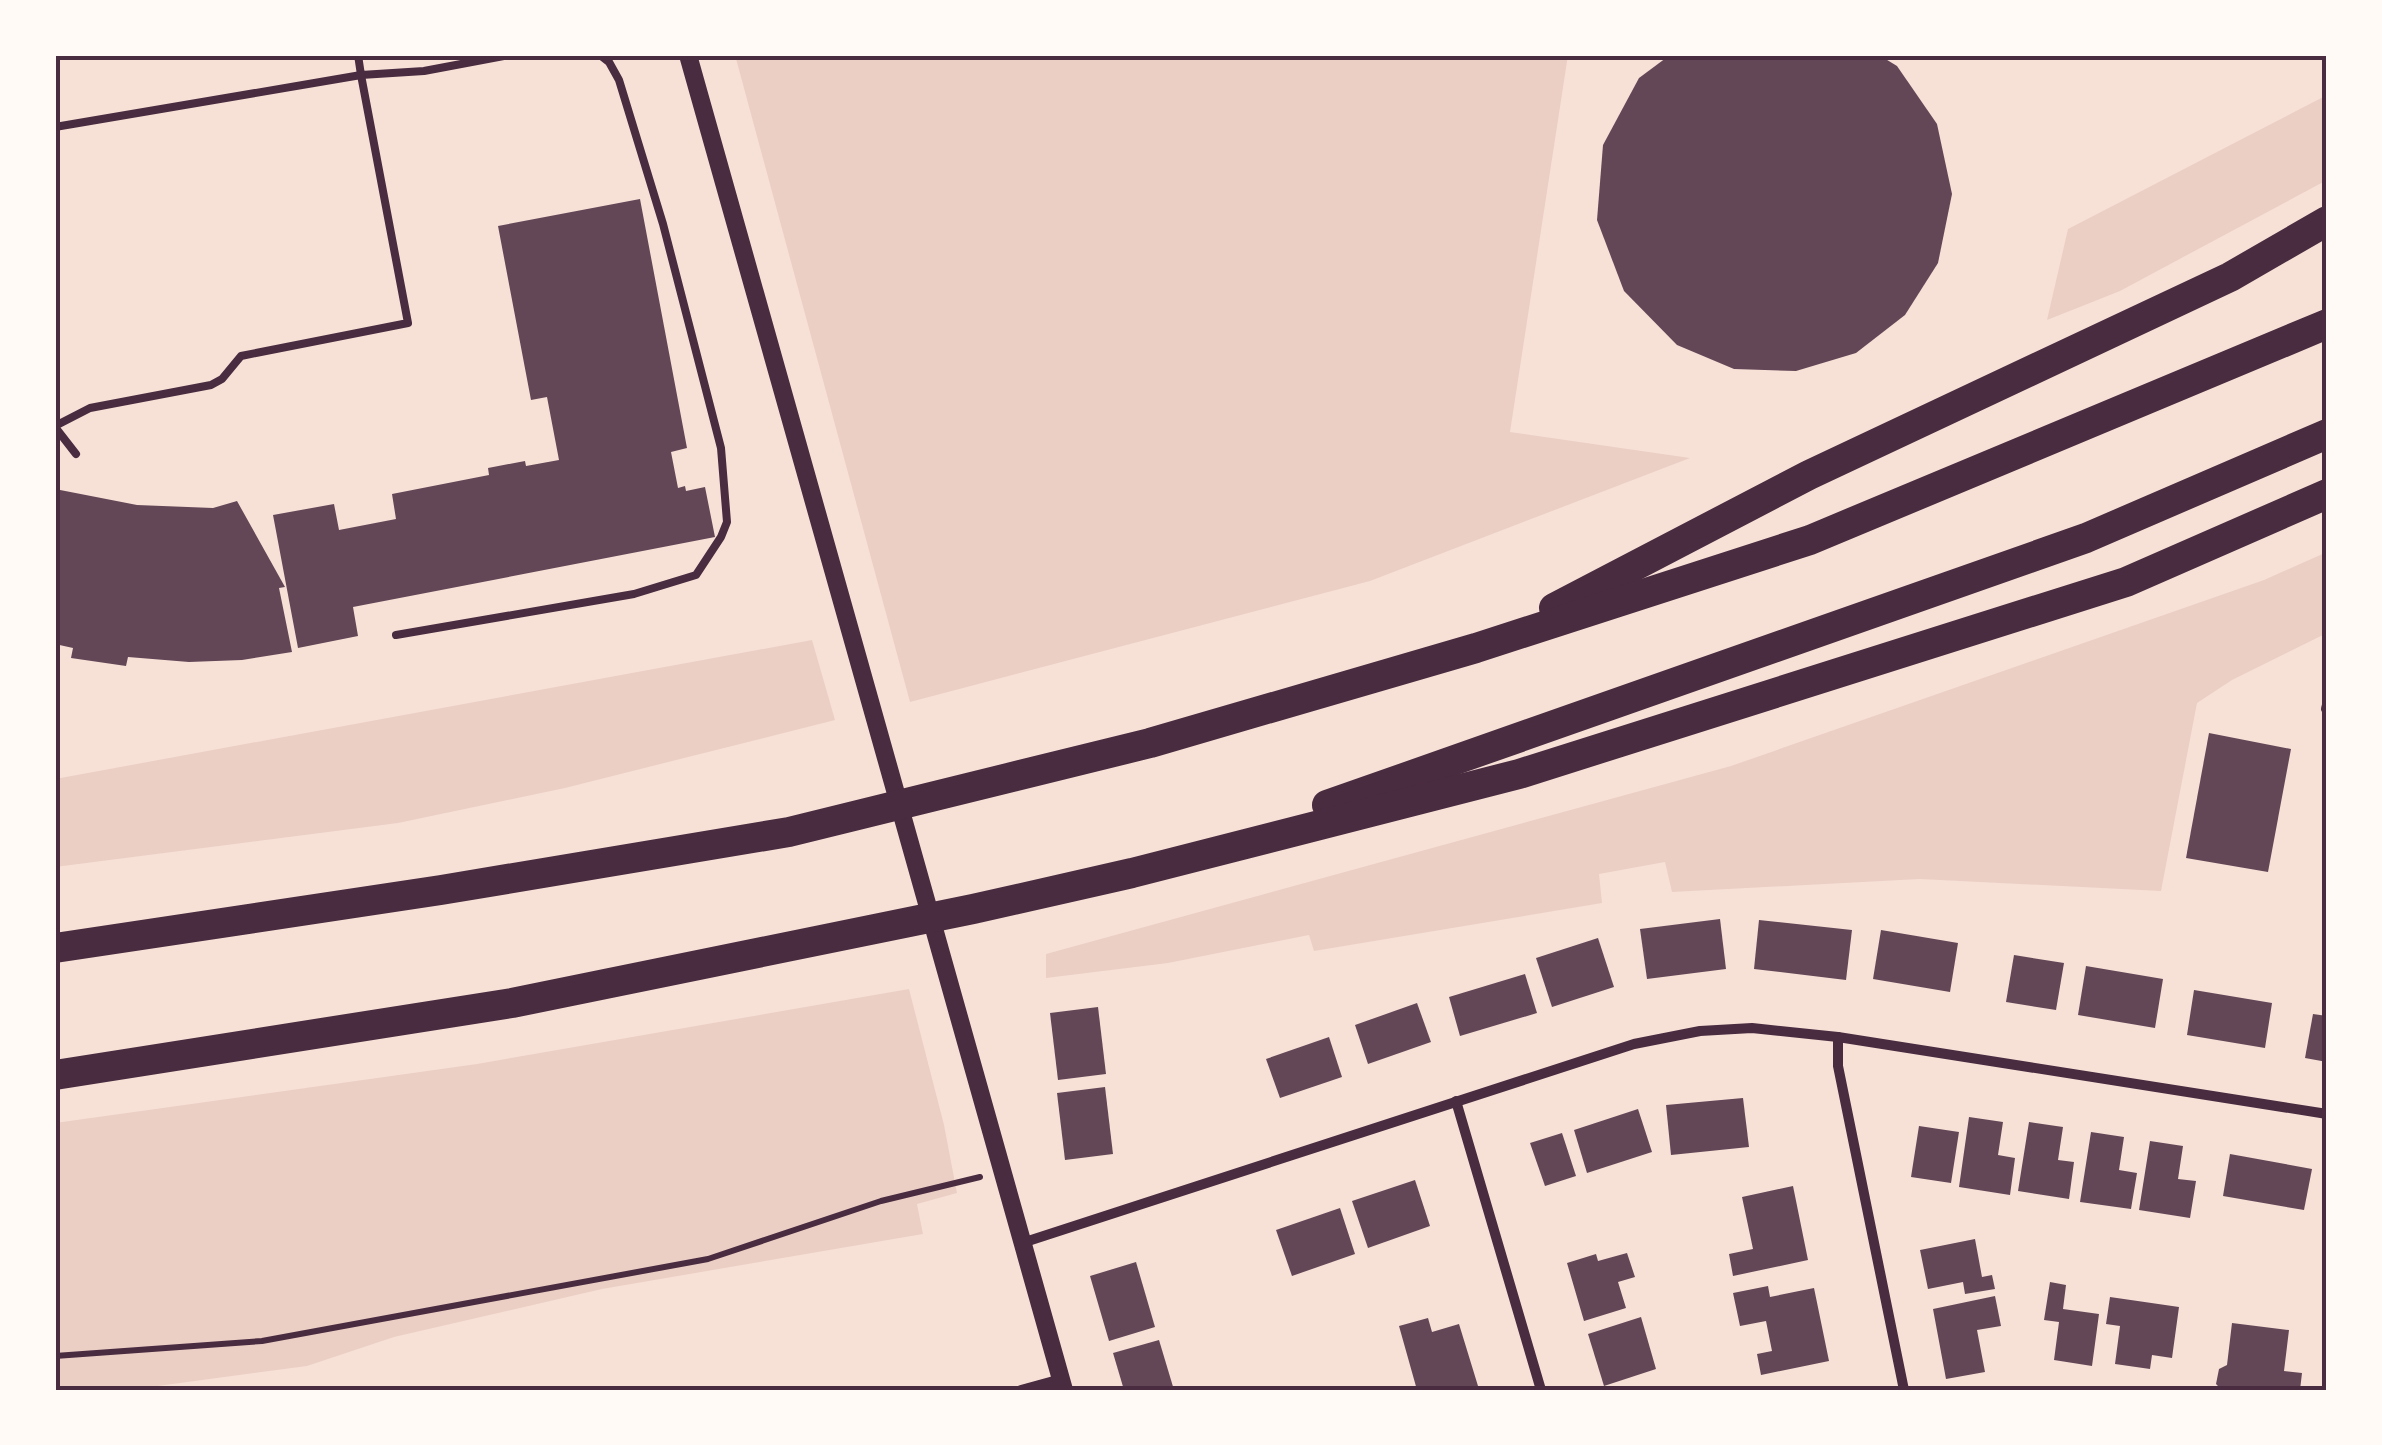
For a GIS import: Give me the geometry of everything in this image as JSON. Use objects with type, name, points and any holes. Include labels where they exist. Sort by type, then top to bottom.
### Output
[{"type":"highway","points":[[1476,648],[1810,475],[2230,277],[2327,221]]},
{"type":"highway","points":[[55,948],[789,832],[1150,743],[1476,648],[1810,540],[2327,324]]},
{"type":"highway","points":[[1132,873],[2086,538],[2327,434]]},
{"type":"highway","points":[[55,1075],[512,1002],[1132,873],[1519,774],[2126,582],[2327,494]]},
{"type":"street","points":[[688,55],[1062,1384],[1020,1390]]},
{"type":"street","points":[[1022,1243],[1634,1044],[1700,1031],[1752,1028],[1838,1037],[2327,1114]]},
{"type":"street","points":[[1838,1037],[1838,1066],[1904,1390]]},
{"type":"street","points":[[1456,1101],[1541,1390]]},
{"type":"lane","points":[[76,454],[55,426],[90,408],[211,386],[242,356],[408,323],[358,55]]},
{"type":"lane","points":[[55,128],[361,75],[424,71],[509,55]]},
{"type":"lane","points":[[396,634],[634,594],[696,576],[722,537],[727,522],[720,448],[663,224],[619,80],[600,55]]},
{"type":"path","points":[[55,1356],[262,1341],[689,1262],[881,1201],[1001,1172]]},
{"type":"shaded area","points":[[735,55],[1568,55],[1510,432],[1690,458],[1370,581],[910,702]]},
{"type":"shaded area","points":[[2327,95],[2327,180],[2120,291],[2047,320],[2068,229]]},
{"type":"shaded area","points":[[2327,552],[2327,633],[2232,680],[2197,703],[2161,891],[1920,879],[1672,892],[1665,862],[1599,874],[1602,903],[1314,951],[1309,935],[1168,963],[1046,978],[1046,954],[1731,766],[2264,580]]},
{"type":"shaded area","points":[[812,640],[835,720],[565,788],[398,823],[55,867],[55,779]]},
{"type":"shaded area","points":[[909,989],[957,1193],[917,1204],[923,1234],[602,1289],[394,1337],[307,1366],[128,1390],[55,1390],[55,1123],[477,1064]]},
{"type":"building","points":[[1670,55],[1879,55],[1897,66],[1937,124],[1952,194],[1938,263],[1905,315],[1856,353],[1796,371],[1734,369],[1677,345],[1624,291],[1597,220],[1603,145],[1639,78]]},
{"type":"building","points":[[640,199],[687,448],[671,452],[678,488],[685,486],[686,491],[705,487],[715,537],[353,607],[358,636],[298,648],[273,515],[334,504],[339,530],[396,519],[392,494],[489,475],[488,468],[559,460],[547,397],[531,400],[498,226]]},
{"type":"building","points":[[55,489],[137,505],[213,508],[237,501],[285,587],[279,588],[292,652],[242,660],[189,662],[128,657],[126,666],[71,658],[73,648],[55,644]]},
{"type":"building","points":[[2209,733],[2291,749],[2268,872],[2186,858]]},
{"type":"building","points":[[1720,919],[1726,969],[1647,979],[1640,929]]},
{"type":"building","points":[[1759,920],[1852,930],[1846,980],[1754,969]]},
{"type":"building","points":[[1881,930],[1958,943],[1950,992],[1873,979]]},
{"type":"building","points":[[1598,938],[1614,987],[1552,1007],[1536,958]]},
{"type":"building","points":[[2014,955],[2064,963],[2056,1010],[2006,1002]]},
{"type":"building","points":[[2086,966],[2163,979],[2155,1028],[2078,1015]]},
{"type":"building","points":[[1525,974],[1537,1013],[1460,1036],[1449,997]]},
{"type":"building","points":[[2194,990],[2272,1003],[2265,1048],[2187,1035]]},
{"type":"building","points":[[1417,1003],[1431,1042],[1368,1064],[1355,1025]]},
{"type":"building","points":[[1098,1007],[1106,1074],[1058,1080],[1050,1013]]},
{"type":"building","points":[[2313,1014],[2327,1016],[2327,1062],[2305,1058]]},
{"type":"building","points":[[1329,1037],[1342,1077],[1280,1098],[1266,1059]]},
{"type":"building","points":[[1105,1087],[1113,1154],[1065,1160],[1057,1093]]},
{"type":"building","points":[[1743,1098],[1749,1147],[1671,1155],[1666,1105]]},
{"type":"building","points":[[1638,1109],[1652,1152],[1587,1173],[1574,1130]]},
{"type":"building","points":[[1969,1117],[2003,1122],[1998,1155],[2015,1158],[2010,1195],[1959,1187]]},
{"type":"building","points":[[2029,1122],[2063,1127],[2058,1160],[2074,1162],[2069,1199],[2018,1191]]},
{"type":"building","points":[[1919,1126],[1959,1132],[1951,1183],[1911,1177]]},
{"type":"building","points":[[2091,1132],[2124,1137],[2119,1170],[2137,1173],[2131,1209],[2080,1202]]},
{"type":"building","points":[[1562,1133],[1576,1176],[1545,1186],[1530,1143]]},
{"type":"building","points":[[2150,1141],[2183,1146],[2178,1179],[2196,1181],[2190,1218],[2139,1210]]},
{"type":"building","points":[[2230,1154],[2312,1169],[2304,1210],[2223,1196]]},
{"type":"building","points":[[1415,1180],[1430,1226],[1368,1248],[1352,1201]]},
{"type":"building","points":[[1793,1186],[1808,1260],[1733,1276],[1729,1254],[1753,1249],[1742,1197]]},
{"type":"building","points":[[1340,1208],[1355,1254],[1292,1276],[1276,1230]]},
{"type":"building","points":[[1975,1239],[1982,1277],[1992,1275],[1995,1289],[1965,1294],[1963,1282],[1928,1289],[1920,1250]]},
{"type":"building","points":[[1627,1253],[1635,1277],[1618,1282],[1626,1308],[1584,1321],[1567,1263],[1596,1254],[1598,1261]]},
{"type":"building","points":[[1136,1262],[1155,1327],[1109,1341],[1090,1276]]},
{"type":"building","points":[[2050,1282],[2066,1285],[2063,1309],[2099,1314],[2092,1366],[2054,1360],[2059,1322],[2044,1320]]},
{"type":"building","points":[[1768,1286],[1770,1297],[1814,1288],[1829,1361],[1761,1375],[1757,1354],[1772,1351],[1766,1321],[1740,1326],[1733,1293]]},
{"type":"building","points":[[1995,1296],[2001,1326],[1977,1330],[1985,1372],[1946,1379],[1933,1309]]},
{"type":"building","points":[[2110,1297],[2179,1307],[2172,1358],[2152,1355],[2150,1369],[2115,1364],[2120,1326],[2106,1324]]},
{"type":"building","points":[[1641,1317],[1656,1369],[1604,1386],[1588,1334]]},
{"type":"building","points":[[1428,1318],[1432,1332],[1459,1324],[1478,1386],[1464,1390],[1417,1390],[1399,1326]]},
{"type":"building","points":[[2232,1323],[2289,1330],[2284,1371],[2302,1373],[2300,1390],[2222,1390],[2216,1384],[2219,1369],[2227,1365]]},
{"type":"building","points":[[1159,1340],[1174,1390],[1124,1390],[1113,1353]]}]
